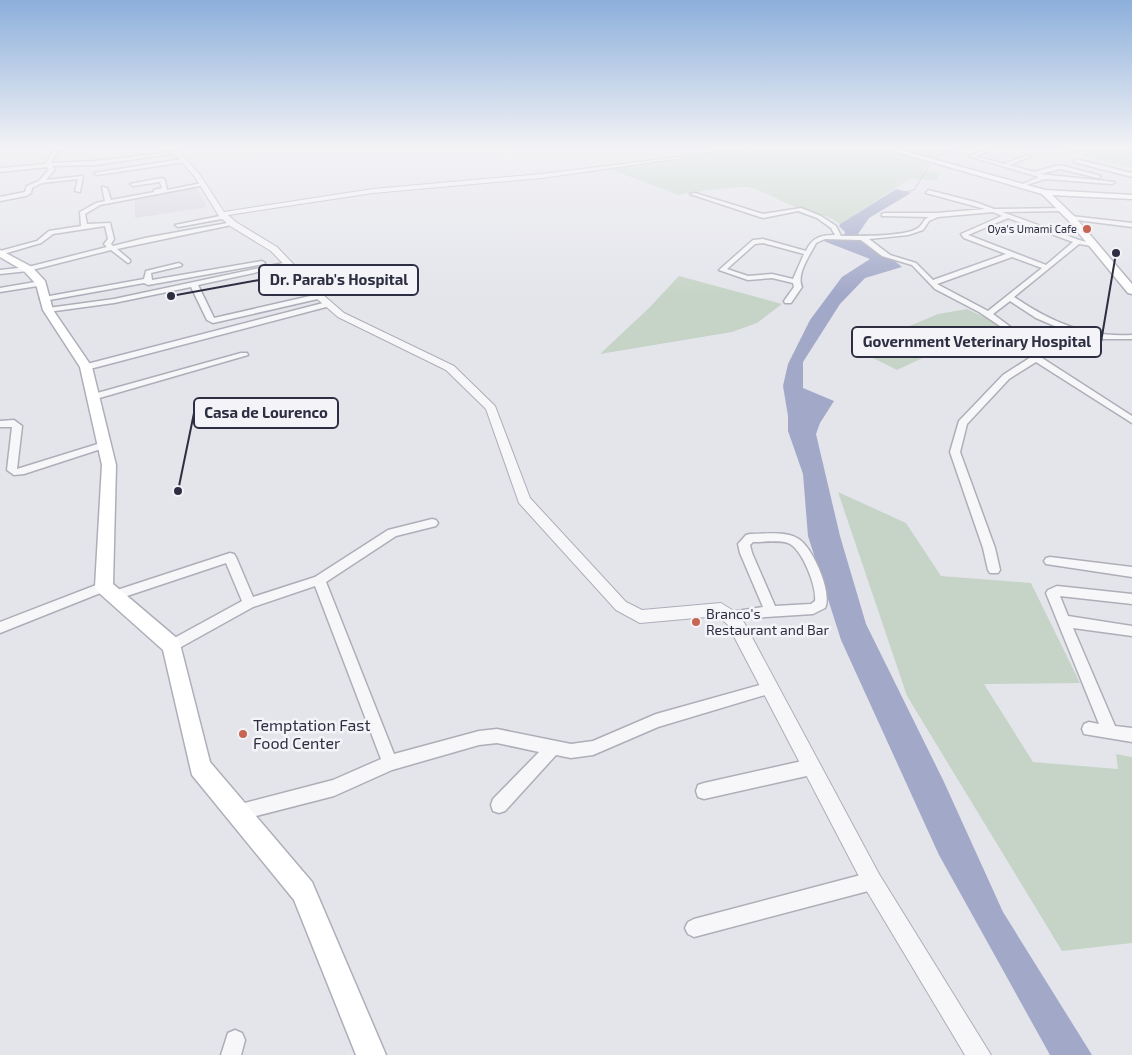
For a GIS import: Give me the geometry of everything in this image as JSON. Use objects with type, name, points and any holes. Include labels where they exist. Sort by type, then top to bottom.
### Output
[{"type":"main road","points":[[1050,197],[1071,218],[1132,291]]},
{"type":"main road","points":[[0,253],[40,290],[86,367],[109,465],[108,592],[172,646],[200,767],[303,891],[371,1055]]},
{"type":"street","points":[[84,226],[82,213],[91,206],[126,197]]},
{"type":"street","points":[[211,197],[225,217],[274,249],[323,300],[341,315],[450,368],[491,408],[524,500],[621,606],[640,617],[721,609],[734,620],[872,881],[979,1055]]},
{"type":"street","points":[[40,290],[113,248],[225,217],[328,197]]},
{"type":"street","points":[[178,225],[338,197]]},
{"type":"street","points":[[702,197],[763,216],[799,209],[819,217],[834,227],[838,236]]},
{"type":"street","points":[[947,197],[994,210],[1078,242],[1092,244]]},
{"type":"street","points":[[884,215],[937,215],[1031,208],[1062,209]]},
{"type":"street","points":[[788,302],[798,287],[796,282],[807,253],[814,242],[824,237],[863,238],[906,234],[921,229],[927,220],[937,215]]},
{"type":"street","points":[[1007,216],[964,234],[966,237],[1048,268]]},
{"type":"street","points":[[1071,218],[1132,225]]},
{"type":"street","points":[[0,253],[39,242],[51,232],[108,224],[111,238],[107,244],[128,261]]},
{"type":"street","points":[[863,238],[888,256],[915,264],[932,283],[989,314],[1009,328],[1027,345],[1037,359],[1132,420]]},
{"type":"street","points":[[796,282],[772,276],[748,278],[722,270],[753,242],[763,241],[807,253]]},
{"type":"street","points":[[989,314],[1078,242]]},
{"type":"street","points":[[932,283],[1012,255]]},
{"type":"street","points":[[179,265],[148,272],[148,283],[155,284],[286,261]]},
{"type":"street","points":[[0,272],[40,290],[114,301],[194,285],[286,261]]},
{"type":"street","points":[[0,290],[40,290],[148,280]]},
{"type":"street","points":[[194,285],[213,321],[323,300]]},
{"type":"street","points":[[1011,298],[1038,316],[1076,333],[1110,340],[1132,337]]},
{"type":"street","points":[[86,367],[323,300]]},
{"type":"street","points":[[994,570],[989,548],[955,452],[962,423],[1006,377],[1076,333]]},
{"type":"street","points":[[93,397],[244,355]]},
{"type":"street","points":[[0,424],[14,423],[17,426],[12,470],[14,472],[20,472],[104,445]]},
{"type":"street","points":[[172,646],[249,603],[319,580],[392,533],[432,523]]},
{"type":"street","points":[[729,616],[813,609],[821,604],[823,596],[805,550],[799,542],[787,539],[750,538],[744,544],[746,553],[771,611]]},
{"type":"street","points":[[0,628],[108,592],[230,558],[249,603]]},
{"type":"street","points":[[1050,561],[1132,572]]},
{"type":"street","points":[[319,580],[390,763]]},
{"type":"street","points":[[1110,732],[1052,595],[1053,591],[1132,599]]},
{"type":"street","points":[[1063,621],[1132,632]]},
{"type":"street","points":[[237,813],[334,788],[390,763],[458,743],[497,736],[571,751],[593,748],[656,721],[770,688]]},
{"type":"street","points":[[1089,729],[1132,735]]},
{"type":"street","points":[[499,805],[553,747]]},
{"type":"street","points":[[704,791],[811,767]]},
{"type":"street","points":[[694,928],[872,881]]},
{"type":"shaded area","points":[[135,197],[202,197],[207,207],[135,218]]},
{"type":"green space","points":[[773,197],[881,197],[840,224],[823,215]]},
{"type":"green space","points":[[679,276],[782,304],[757,323],[732,332],[600,354],[649,308]]},
{"type":"green space","points":[[967,309],[992,321],[1016,341],[967,349],[950,345],[897,370],[855,349],[938,314]]},
{"type":"green space","points":[[838,492],[906,523],[941,576],[1031,583],[1080,683],[984,684],[1033,762],[1118,769],[1116,754],[1132,757],[1132,943],[1062,951],[907,696]]},
{"type":"water","points":[[883,197],[904,197],[869,218],[858,234],[858,240],[902,267],[865,278],[840,304],[803,362],[803,388],[834,401],[820,423],[816,434],[840,536],[866,624],[944,782],[1003,912],[1092,1055],[1050,1055],[939,855],[841,640],[808,536],[803,474],[788,431],[788,416],[783,386],[788,364],[810,320],[842,277],[870,259],[821,240],[843,238],[845,232],[839,226]]},
{"type":"place","name":"Oya's Umami Cafe","points":[[1087,229]]},
{"type":"place","name":"Government Veterinary Hospital","points":[[1116,253]]},
{"type":"place","name":"Dr. Parab's Hospital","points":[[171,296]]},
{"type":"place","name":"Casa de Lourenco","points":[[178,491]]},
{"type":"place","name":"Branco's Restaurant and Bar","points":[[696,622]]},
{"type":"place","name":"Temptation Fast Food Center","points":[[243,734]]}]
